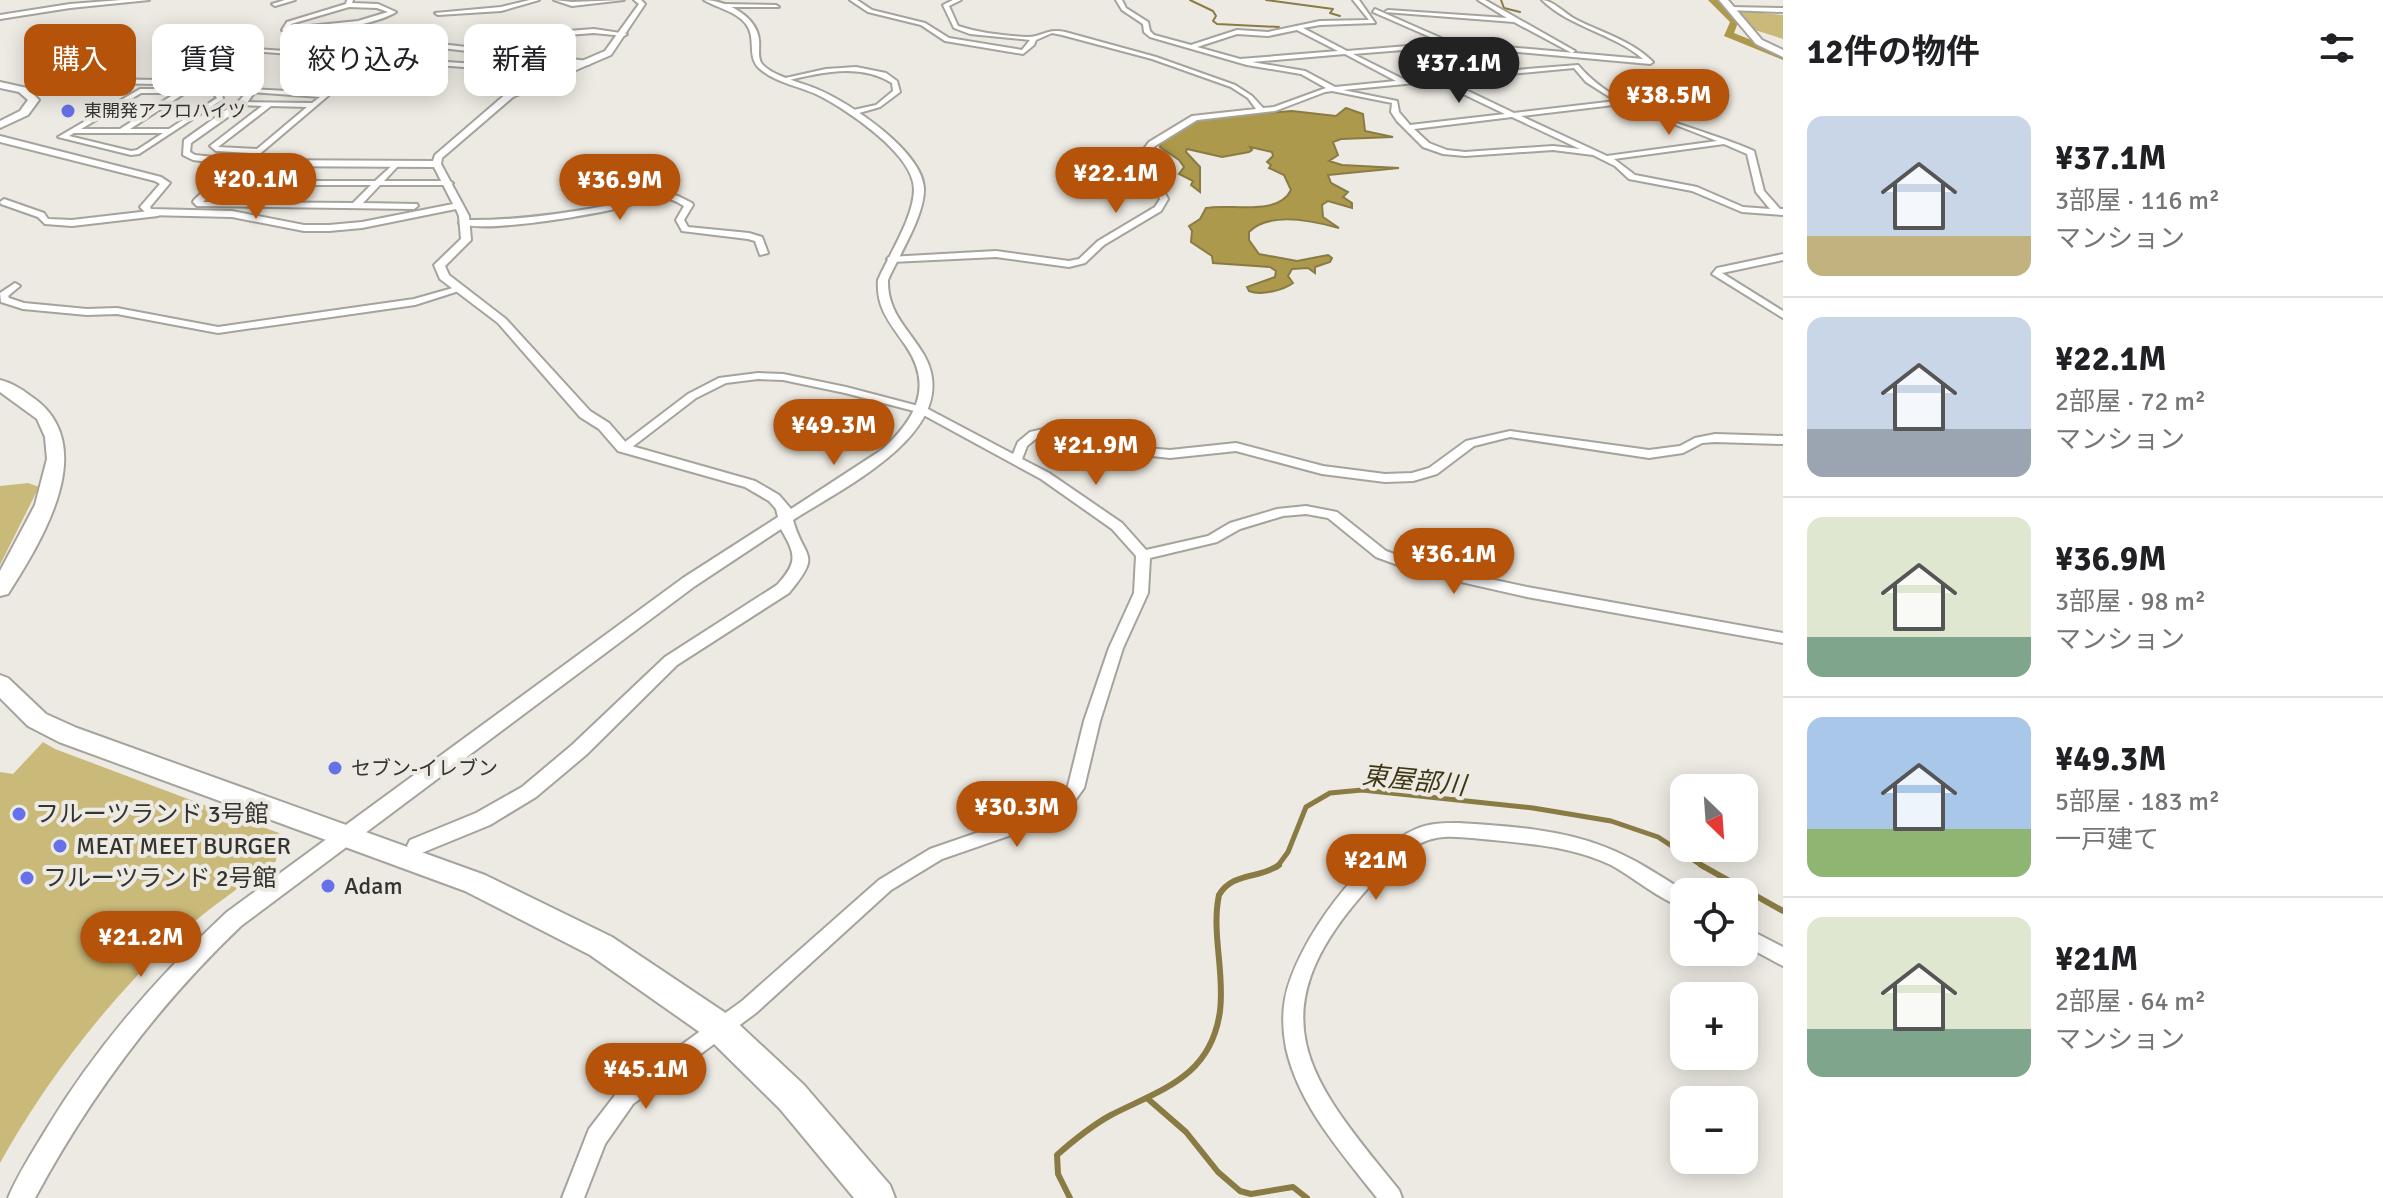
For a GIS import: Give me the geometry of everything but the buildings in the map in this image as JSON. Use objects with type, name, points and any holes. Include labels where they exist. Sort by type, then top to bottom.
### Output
[{"type":"main road","points":[[1728,5],[1759,42],[1783,54]]},
{"type":"main road","points":[[0,85],[23,90],[33,97],[33,105],[24,113],[0,125]]},
{"type":"main road","points":[[0,385],[22,398],[45,418],[55,439],[56,458],[52,485],[0,589]]},
{"type":"main road","points":[[0,684],[37,720],[68,735],[475,883],[601,946],[719,1027],[792,1097],[877,1198]]},
{"type":"street","points":[[0,17],[92,2],[146,0]]},
{"type":"street","points":[[275,4],[292,0]]},
{"type":"street","points":[[438,13],[536,0]]},
{"type":"street","points":[[557,0],[572,4],[621,0]]},
{"type":"street","points":[[417,846],[483,819],[529,792],[579,750],[671,661],[783,589],[796,574],[801,562],[800,549],[783,508],[774,498],[750,484],[623,448],[604,426],[585,414],[502,321],[444,277],[439,265],[466,240],[464,216],[437,164],[438,157],[510,95],[608,53],[642,4],[637,0]]},
{"type":"street","points":[[21,1198],[94,1075],[167,984],[234,919],[689,582],[888,452],[903,439],[922,410],[928,381],[923,364],[883,304],[883,280],[917,198],[918,179],[914,169],[891,144],[852,113],[826,96],[760,66],[754,57],[756,37],[753,30],[739,14],[707,0]]},
{"type":"street","points":[[853,0],[870,11],[923,24],[947,40],[959,43],[1023,52],[1033,39]]},
{"type":"street","points":[[958,0],[946,5],[956,27],[970,32],[1033,39],[1051,31],[1154,58],[1233,86],[1250,97],[1261,111]]},
{"type":"street","points":[[1119,0],[1124,9],[1146,23],[1147,32],[1152,36],[1239,61],[1303,72],[1316,77],[1329,89],[1395,102],[1395,112],[1426,145],[1456,153],[1553,148],[1592,153]]},
{"type":"street","points":[[1356,0],[1373,22]]},
{"type":"street","points":[[1481,0],[1534,33],[1583,56]]},
{"type":"street","points":[[1239,61],[1452,44],[1650,62],[1632,48],[1582,25],[1545,0]]},
{"type":"street","points":[[300,21],[350,2],[386,7],[393,12],[386,17],[332,24]]},
{"type":"street","points":[[457,7],[468,4],[515,5]]},
{"type":"street","points":[[1728,5],[1783,10]]},
{"type":"street","points":[[722,6],[776,7]]},
{"type":"street","points":[[354,14],[386,7]]},
{"type":"street","points":[[1373,22],[1375,11]]},
{"type":"street","points":[[1375,11],[1516,20]]},
{"type":"street","points":[[1375,11],[1518,72]]},
{"type":"street","points":[[288,24],[344,16]]},
{"type":"street","points":[[1193,46],[1229,33],[1268,34],[1320,23],[1373,22]]},
{"type":"street","points":[[1298,28],[1403,83]]},
{"type":"street","points":[[576,32],[624,34]]},
{"type":"street","points":[[1583,56],[1577,58],[1576,66],[1582,75],[1625,102],[1751,153],[1760,192],[1780,212]]},
{"type":"street","points":[[576,61],[588,63]]},
{"type":"street","points":[[892,259],[985,254],[1053,263],[1082,261],[1101,243],[1158,209],[1164,199],[1145,163],[1147,148],[1195,118],[1261,111],[1329,89],[1576,66]]},
{"type":"street","points":[[784,79],[852,69],[884,75],[895,82],[897,92],[888,101],[852,113]]},
{"type":"street","points":[[1436,79],[1607,158],[1625,167],[1632,177],[1694,189],[1742,209],[1780,212]]},
{"type":"street","points":[[152,82],[62,137],[131,153],[139,152],[220,99],[220,96]]},
{"type":"street","points":[[140,91],[152,91]]},
{"type":"street","points":[[264,91],[325,93],[197,202],[414,206]]},
{"type":"street","points":[[122,131],[176,96]]},
{"type":"street","points":[[248,96],[191,138],[185,147],[186,153],[202,160],[241,163],[437,164]]},
{"type":"street","points":[[1410,127],[1625,102]]},
{"type":"street","points":[[242,103],[313,105]]},
{"type":"street","points":[[257,151],[225,151],[214,146],[269,104]]},
{"type":"street","points":[[72,131],[171,131]]},
{"type":"street","points":[[0,139],[165,183],[146,205],[102,219]]},
{"type":"street","points":[[1607,158],[1726,143]]},
{"type":"street","points":[[355,206],[396,164]]},
{"type":"street","points":[[217,183],[449,183]]},
{"type":"street","points":[[463,223],[526,223],[627,205],[648,195],[665,196],[682,199],[689,205],[680,220],[685,229],[759,239],[763,253]]},
{"type":"street","points":[[4,202],[35,212],[45,221],[72,223],[158,213]]},
{"type":"street","points":[[146,205],[148,212],[232,214],[304,228],[362,225],[457,206]]},
{"type":"street","points":[[1783,257],[1741,264],[1720,270],[1717,274],[1783,315]]},
{"type":"street","points":[[15,286],[3,295],[4,300],[35,307],[117,311],[218,330],[415,302],[460,289]]},
{"type":"street","points":[[573,1198],[597,1137],[626,1097],[749,1007],[885,885],[936,854],[1027,823],[1062,805],[1076,788],[1092,721],[1116,648],[1141,593],[1143,555],[1117,526],[1074,494],[922,410],[783,377],[743,377],[707,386],[623,448]]},
{"type":"street","points":[[1016,460],[1022,445],[1034,434],[1075,425],[1106,433],[1143,451],[1170,454],[1236,447],[1322,470],[1385,478],[1413,477],[1433,471],[1470,443],[1510,434],[1649,454],[1683,449],[1699,440],[1715,438],[1783,440]]},
{"type":"street","points":[[1143,555],[1212,539],[1235,526],[1282,512],[1306,510],[1332,515],[1381,554],[1422,569],[1527,592],[1783,638]]},
{"type":"street","points":[[1391,1198],[1329,1118],[1310,1084],[1301,1065],[1292,1016],[1300,974],[1327,927],[1354,894],[1402,846],[1423,834],[1475,831],[1531,836],[1578,845],[1603,854],[1670,892]]},
{"type":"street","points":[[1758,943],[1783,957]]},
{"type":"shaded area","points":[[1734,10],[1783,15],[1783,39],[1755,30]]},
{"type":"shaded area","points":[[1346,108],[1363,114],[1365,131],[1393,137],[1333,142],[1338,155],[1329,161],[1342,165],[1399,168],[1328,175],[1331,183],[1348,192],[1343,197],[1352,203],[1352,208],[1328,201],[1322,205],[1323,217],[1339,228],[1280,220],[1268,222],[1249,232],[1249,240],[1259,254],[1297,261],[1328,255],[1332,258],[1330,262],[1315,267],[1315,273],[1308,268],[1292,269],[1288,276],[1293,283],[1284,288],[1266,293],[1249,291],[1247,287],[1275,277],[1276,271],[1270,267],[1213,263],[1212,256],[1191,242],[1189,226],[1200,219],[1206,208],[1265,206],[1285,198],[1291,190],[1284,175],[1269,168],[1271,165],[1267,162],[1273,156],[1272,152],[1250,147],[1252,150],[1249,152],[1222,157],[1187,149],[1186,152],[1200,167],[1200,192],[1191,185],[1193,181],[1179,174],[1184,167],[1160,147],[1161,140],[1198,118],[1292,111],[1336,116]]},
{"type":"shaded area","points":[[28,483],[39,487],[0,565],[0,486]]},
{"type":"shaded area","points":[[43,742],[279,833],[276,861],[185,929],[148,964],[101,1017],[57,1073],[0,1163],[0,772],[13,774]]},
{"type":"waterway","points":[[1190,0],[1213,11],[1216,16],[1213,21],[1217,24],[1279,27]]},
{"type":"waterway","points":[[1266,0],[1333,9],[1330,13],[1340,16]]},
{"type":"waterway","points":[[1501,0],[1504,8],[1520,12]]},
{"type":"waterway","points":[[1713,0],[1735,22],[1728,34],[1783,57]]},
{"type":"waterway","points":[[1718,6],[1729,7]]},
{"type":"waterway","name":"東屋部川","points":[[1278,866],[1288,852],[1306,807],[1330,793],[1362,790],[1533,808],[1611,821],[1658,837],[1704,867]]},
{"type":"waterway","name":"東屋部川","points":[[1701,865],[1783,911]]},
{"type":"waterway","name":"東屋部川","points":[[1070,1198],[1058,1174],[1057,1155],[1104,1119],[1181,1078],[1206,1051],[1215,1033],[1220,1011],[1216,923],[1219,895],[1239,879],[1278,866]]},
{"type":"waterway","points":[[1148,1099],[1186,1132],[1218,1172],[1240,1191],[1251,1194],[1293,1187],[1307,1198]]},
{"type":"place","name":"東開発アフロハイツ","points":[[68,111]]},
{"type":"place","name":"セブン-イレブン","points":[[335,768]]},
{"type":"place","name":"フルーツランド 3号館","points":[[19,814]]},
{"type":"place","name":"MEAT MEET BURGER","points":[[60,846]]},
{"type":"place","name":"フルーツランド 2号館","points":[[27,878]]},
{"type":"place","name":"Adam","points":[[328,886]]}]
